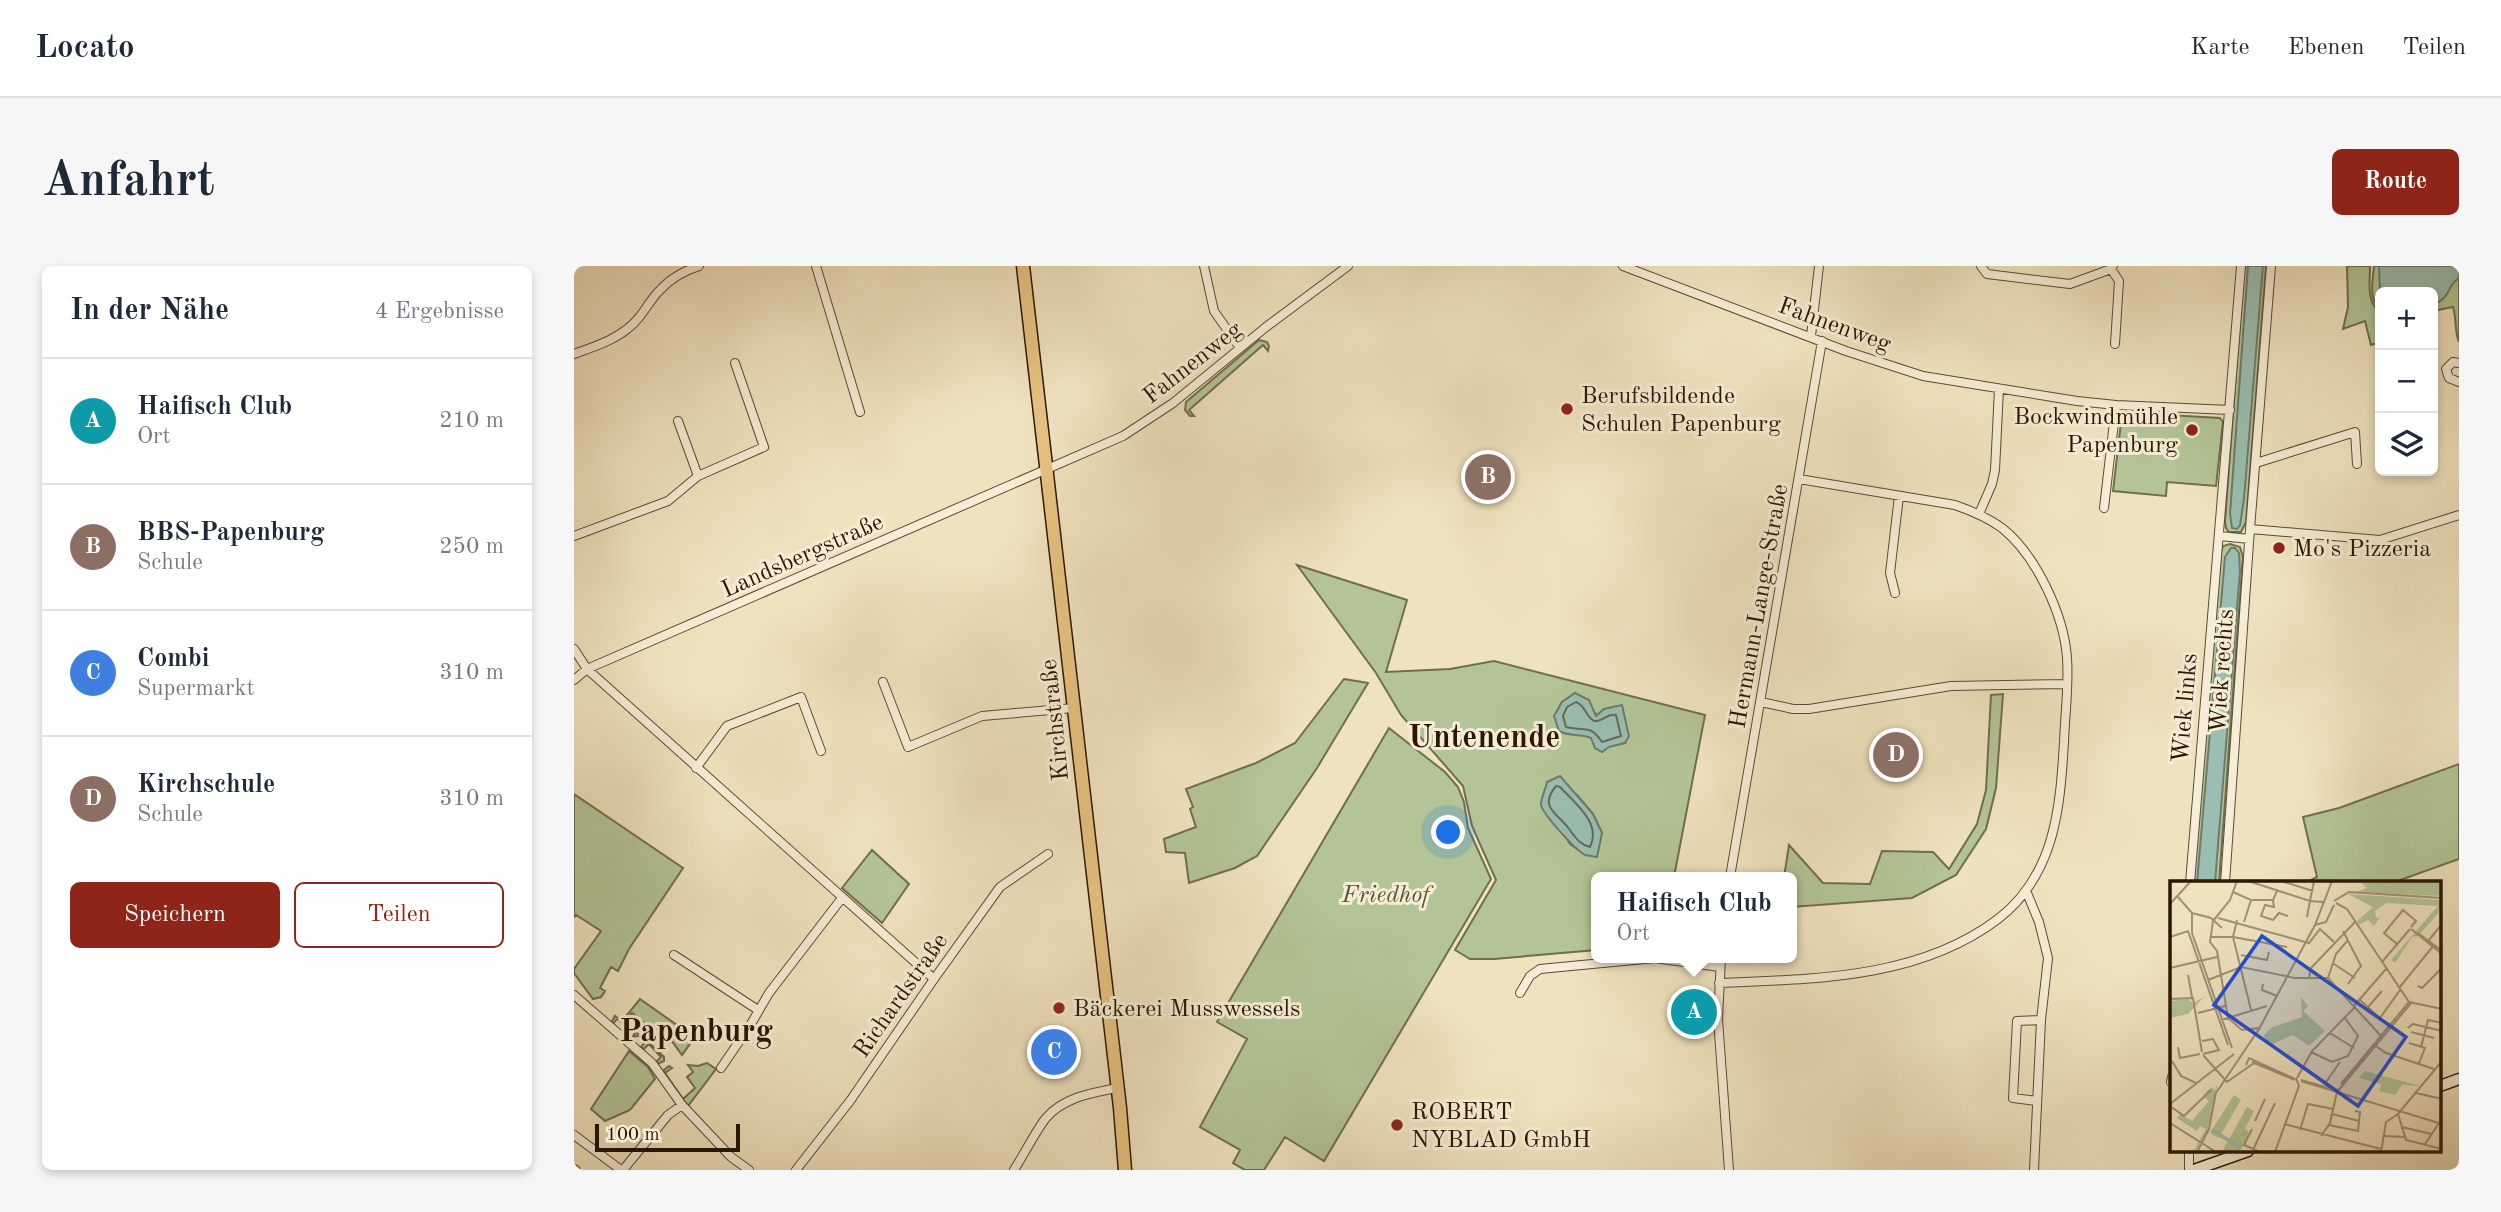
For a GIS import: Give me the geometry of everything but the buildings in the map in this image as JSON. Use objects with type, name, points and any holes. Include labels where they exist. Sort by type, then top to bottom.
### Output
[{"type":"main road","name":"Kirchstraße","points":[[1023,266],[1125,1170]]},
{"type":"street","points":[[574,354],[597,347],[621,335],[636,322],[660,289],[680,273],[699,266]]},
{"type":"street","points":[[816,266],[860,412]]},
{"type":"street","points":[[1203,266],[1214,311],[1240,348]]},
{"type":"street","name":"Fahnenweg","points":[[1047,468],[1096,449],[1148,421],[1348,266]]},
{"type":"street","name":"Fahnenweg","points":[[1623,266],[1846,351],[1923,376],[2116,405],[2230,410]]},
{"type":"street","points":[[1811,336],[1819,266]]},
{"type":"street","points":[[1980,266],[1987,274],[2070,284],[2112,268],[2119,281],[2115,344]]},
{"type":"street","name":"Wiek links","points":[[2190,881],[2241,266]]},
{"type":"street","name":"Wiek rechts","points":[[2225,881],[2271,266]]},
{"type":"street","name":"Hermann-Lange-Straße","points":[[1731,872],[1822,341]]},
{"type":"street","points":[[2459,363],[2453,362],[2446,369],[2449,378],[2459,382]]},
{"type":"street","points":[[574,536],[668,501],[698,476],[764,447],[735,363]]},
{"type":"street","points":[[1979,514],[1995,470],[1999,389]]},
{"type":"street","points":[[2105,508],[2116,405]]},
{"type":"street","points":[[678,421],[698,476]]},
{"type":"street","points":[[2256,463],[2355,432],[2357,464]]},
{"type":"street","name":"Landsbergstraße","points":[[574,680],[587,669],[1047,468]]},
{"type":"street","points":[[1719,984],[1858,973],[1907,963],[1957,944],[1998,919],[2027,892],[2041,867],[2053,836],[2061,797],[2067,656],[2053,600],[2041,576],[2025,554],[2004,530],[1979,514],[1955,505],[1799,479]]},
{"type":"street","points":[[1895,593],[1890,573],[1899,496]]},
{"type":"street","points":[[2250,529],[2379,540],[2459,515]]},
{"type":"street","points":[[2220,536],[2249,539]]},
{"type":"street","points":[[574,649],[587,669],[934,979]]},
{"type":"street","points":[[883,682],[908,747],[982,716],[1073,708]]},
{"type":"street","points":[[1761,702],[1793,709],[1809,709],[1951,686],[2067,684]]},
{"type":"street","points":[[696,768],[727,726],[800,696],[821,751]]},
{"type":"street","name":"Richardstraße","points":[[796,1170],[850,1101],[1000,887],[1048,854]]},
{"type":"street","points":[[2027,892],[2039,922],[2048,958],[2041,1020],[2034,1170]]},
{"type":"street","points":[[721,1068],[758,1010],[842,898]]},
{"type":"street","points":[[674,955],[758,1010]]},
{"type":"street","points":[[1520,993],[1530,976],[1540,969],[1603,963]]},
{"type":"street","points":[[1720,963],[1718,1019],[1729,1170]]},
{"type":"street","points":[[574,995],[652,1063],[681,1105],[731,1157],[749,1170]]},
{"type":"street","points":[[2037,1101],[2013,1098],[2017,1021],[2041,1020]]},
{"type":"street","points":[[2442,1085],[2459,1079]]},
{"type":"street","points":[[1014,1170],[1045,1118],[1063,1104],[1087,1093],[1117,1088]]},
{"type":"street","points":[[574,1135],[622,1170],[667,1115],[681,1105]]},
{"type":"street","points":[[2189,1152],[2191,1170],[2245,1152]]},
{"type":"green space","points":[[2244,266],[2266,266],[2246,522],[2241,532],[2229,532],[2225,522]]},
{"type":"green space","points":[[2347,266],[2370,266],[2369,285],[2375,306],[2375,344],[2371,345],[2365,321],[2343,329],[2348,307]]},
{"type":"green space","points":[[2374,266],[2459,266],[2459,342],[2453,307],[2438,310],[2438,287],[2375,287],[2375,302],[2372,283]]},
{"type":"green space","points":[[1259,340],[1267,342],[1268,351],[1263,345],[1189,410],[1194,416],[1190,416],[1185,410],[1186,402]]},
{"type":"green space","points":[[2122,414],[2220,418],[2223,422],[2216,486],[2167,482],[2166,496],[2113,491]]},
{"type":"green space","points":[[2230,544],[2240,547],[2243,557],[2219,881],[2193,881],[2221,552],[2223,546]]},
{"type":"green space","points":[[1297,565],[1407,600],[1386,672],[1450,669],[1494,661],[1705,715],[1675,872],[1591,872],[1591,950],[1470,959],[1455,950],[1496,880],[1472,826],[1463,786],[1401,715],[1376,673]],"holes":[[[1575,693],[1625,743],[1595,748],[1592,738],[1555,716],[1562,702]],[[1577,795],[1593,814],[1602,833],[1586,855],[1570,844],[1563,832]]]},
{"type":"green space","points":[[1344,679],[1368,683],[1317,768],[1257,856],[1235,868],[1189,883],[1185,853],[1166,852],[1164,839],[1196,827],[1190,809],[1193,807],[1186,789],[1256,763],[1295,743]]},
{"type":"green space","points":[[2003,694],[1996,788],[1986,829],[1956,875],[1912,898],[1797,907],[1797,872],[1785,872],[1789,845],[1823,883],[1870,884],[1882,851],[1933,852],[1949,869],[1977,824],[1986,790],[1991,695]]},
{"type":"green space","name":"Friedhof","points":[[1389,728],[1445,772],[1458,787],[1464,802],[1468,828],[1491,879],[1324,1161],[1285,1137],[1264,1170],[1245,1170],[1233,1163],[1240,1150],[1200,1127],[1247,1039],[1217,1022]]},
{"type":"green space","points":[[2459,764],[2459,859],[2398,881],[2309,881],[2317,877],[2303,817],[2339,808]]},
{"type":"green space","points":[[574,794],[683,868],[629,949],[618,971],[611,967],[600,988],[605,991],[601,997],[593,999],[574,973],[574,969],[601,931],[576,915],[574,917]]},
{"type":"green space","points":[[872,850],[909,884],[882,923],[842,888]]},
{"type":"green space","points":[[640,999],[684,1030],[692,1041],[682,1055],[671,1040],[655,1027],[645,1039],[664,1057],[664,1061],[657,1064],[661,1057],[649,1044],[644,1049],[641,1047],[645,1042],[637,1035],[632,1039],[635,1032],[641,1036],[649,1027],[632,1013],[624,1022],[629,1027],[626,1032],[622,1031],[626,1025],[617,1019],[613,1024],[615,1016],[622,1021]]},
{"type":"green space","points":[[629,1051],[648,1067],[655,1079],[630,1110],[605,1121],[591,1109]]},
{"type":"green space","points":[[707,1063],[716,1069],[688,1106],[664,1073],[664,1070],[669,1066],[672,1068],[665,1073],[683,1099],[695,1088],[687,1077],[693,1072],[688,1065]]},
{"type":"water","points":[[2248,266],[2263,266],[2244,499],[2237,529],[2232,528],[2230,514]]},
{"type":"water","points":[[2379,266],[2459,266],[2459,278],[2438,302],[2438,287],[2380,287]]},
{"type":"water","points":[[2231,548],[2235,548],[2239,553],[2240,571],[2215,881],[2197,881],[2225,557]]},
{"type":"water","points":[[1575,693],[1589,700],[1596,716],[1604,709],[1622,705],[1629,736],[1625,743],[1609,747],[1602,752],[1595,748],[1591,738],[1559,731],[1554,716],[1562,702]]},
{"type":"water","points":[[1560,776],[1593,814],[1602,833],[1597,857],[1581,852],[1543,809],[1541,802],[1547,782]]},
{"type":"place","name":"Berufsbildende Schulen Papenburg","points":[[1567,409]]},
{"type":"place","name":"Bockwindmühle Papenburg","points":[[2192,430]]},
{"type":"place","name":"BBS-Papenburg","points":[[1488,477]]},
{"type":"place","name":"Mo's Pizzeria","points":[[2279,548]]},
{"type":"place","name":"Kirchschule","points":[[1896,755]]},
{"type":"place","name":"Bäckerei Musswessels","points":[[1059,1008]]},
{"type":"place","name":"Haifisch Club","points":[[1694,1012]]},
{"type":"place","name":"Combi","points":[[1054,1052]]},
{"type":"place","name":"ROBERT NYBLAD GmbH","points":[[1397,1125]]},
{"type":"district","name":"Untenende","points":[[1484,736]]},
{"type":"district","name":"Papenburg","points":[[696,1030]]}]
